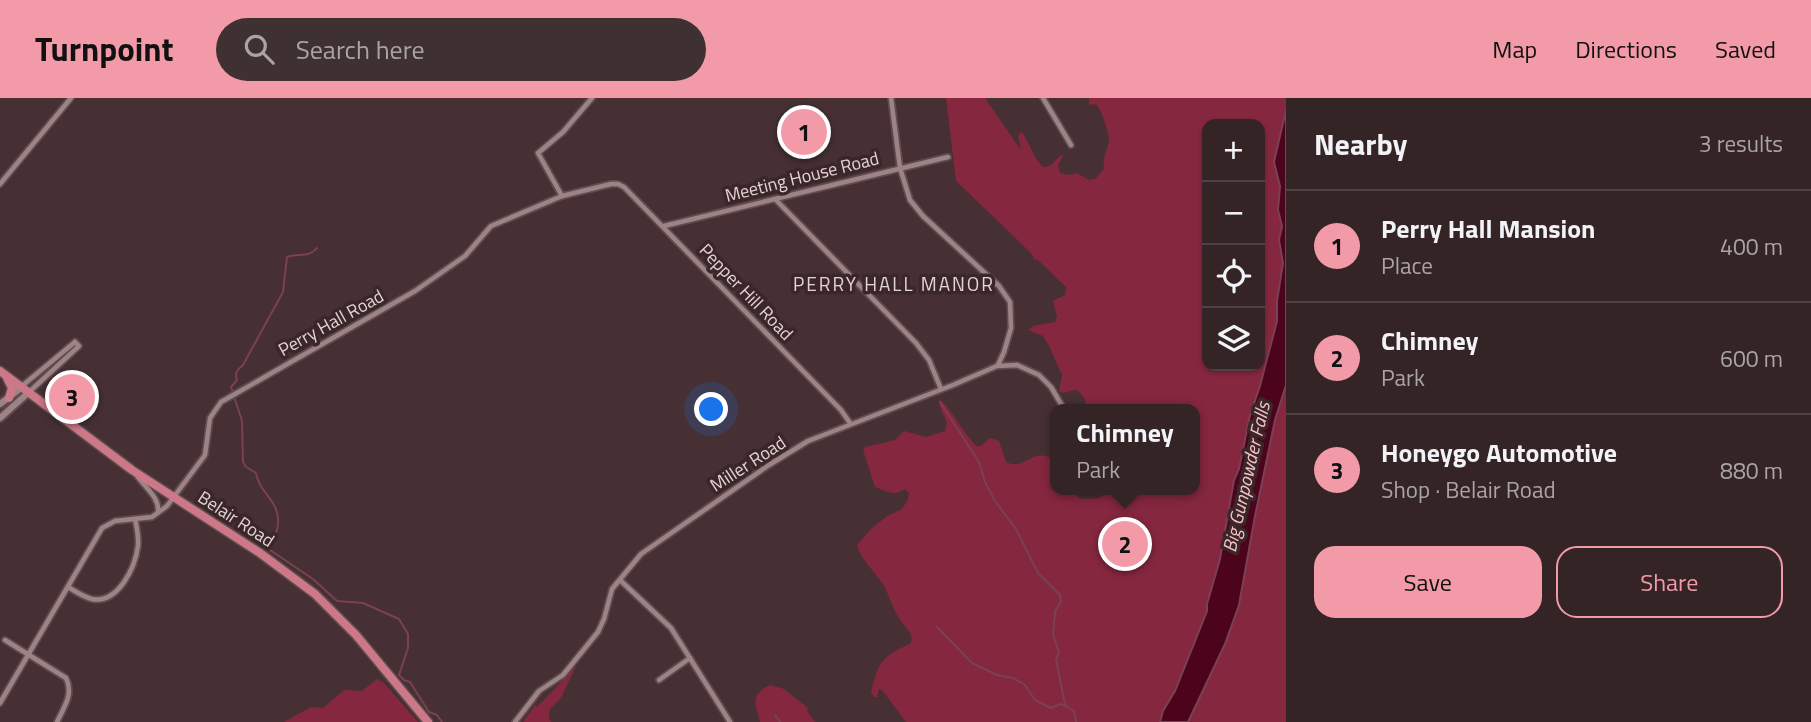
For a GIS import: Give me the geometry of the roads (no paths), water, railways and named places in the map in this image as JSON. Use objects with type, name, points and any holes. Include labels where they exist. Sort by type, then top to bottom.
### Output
[{"type":"highway","name":"Belair Road","points":[[2,373],[132,470],[260,553],[315,594],[356,635],[428,722]]},
{"type":"highway","points":[[2,373],[12,388],[9,398]]},
{"type":"main road","points":[[0,404],[24,390]]},
{"type":"main road","points":[[0,418],[24,390]]},
{"type":"street","points":[[0,184],[71,98]]},
{"type":"street","points":[[562,196],[538,153],[563,132],[592,98]]},
{"type":"street","points":[[891,98],[900,168],[906,191],[915,207],[1006,293],[1011,309],[1012,328],[998,366],[1017,365],[1039,375],[1051,387],[1061,404]]},
{"type":"street","points":[[1043,98],[1070,145]]},
{"type":"street","name":"Meeting House Road","points":[[663,226],[948,157]]},
{"type":"street","name":"Perry Hall Road","points":[[158,513],[167,506],[205,455],[213,412],[233,394],[414,292],[465,256],[491,226],[562,196],[618,184]]},
{"type":"street","name":"Pepper Hill Road","points":[[618,184],[663,226],[841,410],[850,423]]},
{"type":"street","points":[[775,199],[916,343],[929,360],[942,390]]},
{"type":"street","points":[[75,342],[79,346],[24,390],[75,342]]},
{"type":"street","name":"Miller Road","points":[[515,722],[539,691],[564,675],[598,632],[609,597],[641,554],[808,441],[998,366]]},
{"type":"street","points":[[0,703],[105,525],[114,521],[152,517],[158,513],[156,498],[132,470]]},
{"type":"street","points":[[68,587],[95,599],[105,598],[116,592],[136,555],[138,539],[135,519]]},
{"type":"street","points":[[620,580],[671,628],[730,722]]},
{"type":"street","points":[[5,640],[59,671],[68,682],[69,695],[57,722]]},
{"type":"street","points":[[659,680],[690,658]]},
{"type":"water","name":"Big Gunpowder Falls","points":[[1286,110],[1286,385],[1275,420],[1239,605],[1225,644],[1188,722],[1160,722],[1207,611],[1220,559],[1234,480],[1277,321],[1283,263],[1279,240],[1282,226],[1278,210],[1280,186],[1274,162]]},
{"type":"waterway","points":[[317,248],[307,254],[287,257],[283,292],[243,365],[237,371],[237,380],[231,387],[242,421],[243,462],[256,473],[278,515],[278,527],[270,550],[313,579],[337,601],[363,603],[399,619],[408,634],[408,648],[399,675],[410,682],[429,712],[437,715],[442,722]]},
{"type":"waterway","points":[[940,402],[979,462],[995,501],[1016,529],[1038,573],[1060,595],[1053,635],[1059,652],[1056,659],[1064,700],[1067,707],[1074,711],[1076,722]]},
{"type":"waterway","points":[[937,627],[972,663],[997,675],[1013,678],[1025,685],[1035,700],[1051,708],[1061,704],[1067,707]]},
{"type":"waterway","points":[[775,715],[780,722]]},
{"type":"place","name":"Perry Hall Mansion","points":[[804,132]]},
{"type":"place","name":"Honeygo Automotive","points":[[72,397]]},
{"type":"place","name":"Chimney","points":[[1125,544]]},
{"type":"district","name":"PERRY HALL MANOR","points":[[894,284]]}]
